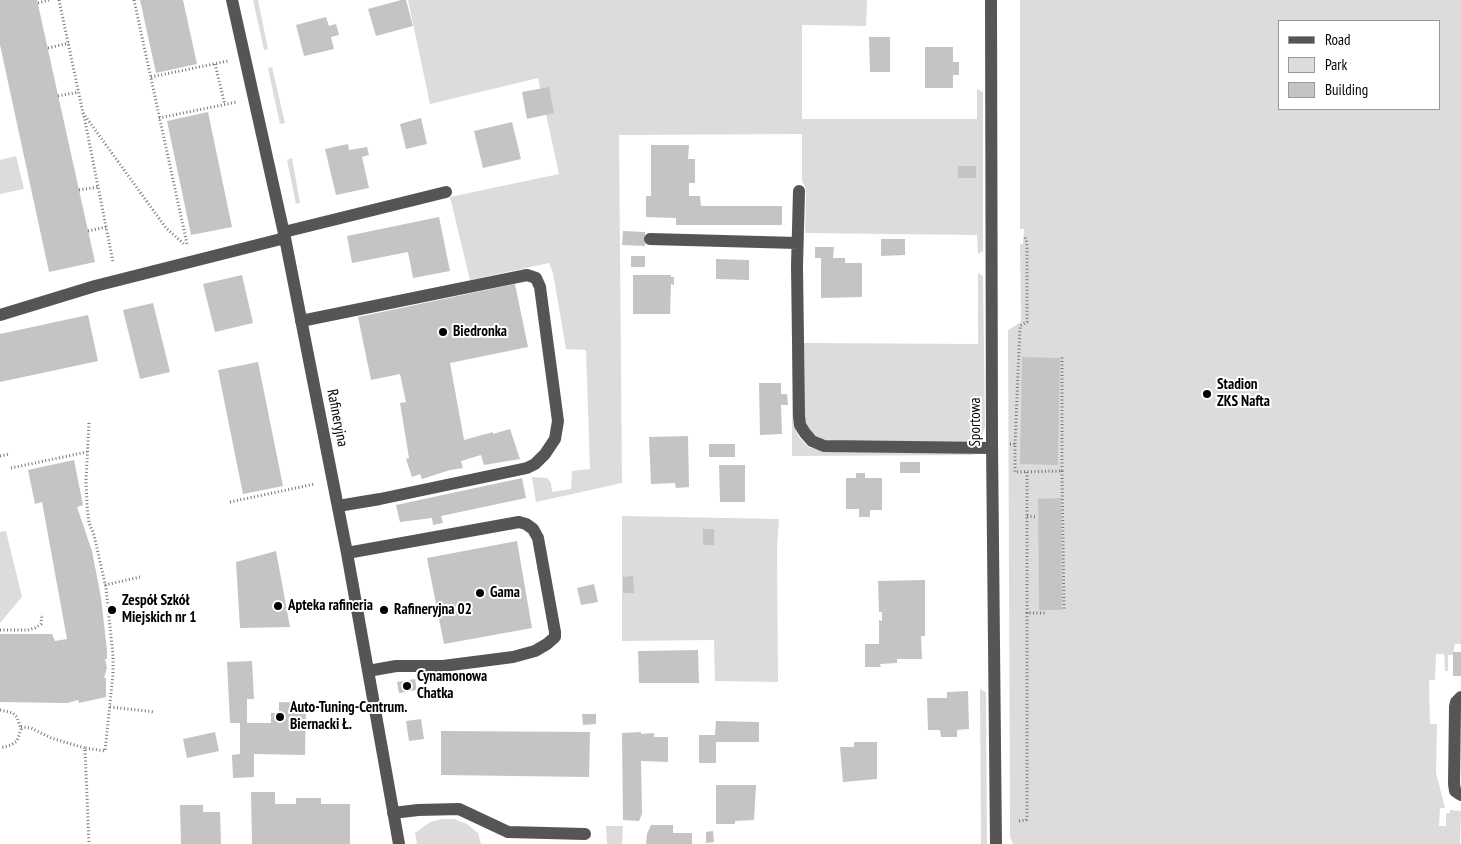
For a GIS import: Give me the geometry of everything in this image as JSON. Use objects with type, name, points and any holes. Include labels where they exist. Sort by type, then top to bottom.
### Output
[{"type":"street","name":"Rafineryjna","points":[[232,0],[284,235],[338,506],[399,844]]},
{"type":"street","name":"Sportowa","points":[[991,0],[992,448],[996,844]]},
{"type":"street","points":[[799,191],[797,243],[798,416],[800,426],[808,437],[812,441],[824,446],[992,448]]},
{"type":"street","points":[[0,315],[95,286],[446,192]]},
{"type":"street","points":[[650,239],[797,243]]},
{"type":"street","points":[[301,321],[527,275],[536,278],[540,287],[558,421],[555,439],[535,464],[527,468],[338,506]]},
{"type":"street","points":[[347,554],[519,522],[533,529],[538,538],[555,632],[547,644],[532,652],[513,657],[443,666],[396,666],[368,670]]},
{"type":"street","points":[[1461,697],[1455,705],[1454,788],[1461,795]]},
{"type":"street","points":[[393,813],[459,809],[508,832],[585,834]]},
{"type":"path","points":[[38,3],[49,0]]},
{"type":"path","points":[[60,0],[115,270]]},
{"type":"path","points":[[83,113],[166,228],[188,247],[134,0]]},
{"type":"path","points":[[48,48],[69,43]]},
{"type":"path","points":[[151,77],[232,61]]},
{"type":"path","points":[[215,64],[225,105]]},
{"type":"path","points":[[58,96],[79,92]]},
{"type":"path","points":[[159,118],[240,102]]},
{"type":"path","points":[[79,190],[98,187]]},
{"type":"path","points":[[88,231],[106,227]]},
{"type":"path","points":[[1017,477],[1017,472],[1015,472],[1020,326],[1027,322],[1027,243],[1025,237]]},
{"type":"path","points":[[1062,357],[1064,610]]},
{"type":"path","points":[[20,727],[31,728],[51,738],[84,748],[105,751],[113,656],[105,585],[94,535],[89,523],[86,481],[89,423]]},
{"type":"path","points":[[1007,444],[1016,444]]},
{"type":"path","points":[[11,468],[87,452]]},
{"type":"path","points":[[0,456],[9,454]]},
{"type":"path","points":[[1017,472],[1062,471]]},
{"type":"path","points":[[1019,821],[1026,820],[1028,817],[1027,472]]},
{"type":"path","points":[[230,502],[318,483]]},
{"type":"path","points":[[1027,516],[1037,516]]},
{"type":"path","points":[[105,585],[140,577]]},
{"type":"path","points":[[1027,613],[1045,614]]},
{"type":"path","points":[[0,630],[28,630],[35,628],[41,624],[42,614]]},
{"type":"path","points":[[110,708],[155,712]]},
{"type":"path","points":[[0,710],[13,713],[17,717],[20,727],[20,736],[17,741],[11,746],[0,748]]},
{"type":"path","points":[[84,748],[89,844]]},
{"type":"green space","points":[[253,0],[258,0],[268,49],[264,50]]},
{"type":"green space","points":[[408,0],[867,0],[866,26],[802,25],[802,119],[977,119],[977,89],[983,92],[983,251],[978,254],[977,235],[805,233],[806,196],[805,186],[802,182],[802,134],[619,135],[622,483],[536,502],[532,477],[547,478],[551,483],[552,492],[571,489],[572,471],[590,469],[586,350],[566,349],[553,273],[549,263],[470,280],[450,197],[559,174],[538,78],[430,104]]},
{"type":"green space","name":"Stadion ZKS Nafta","points":[[1020,0],[1461,0],[1461,644],[1455,644],[1453,655],[1448,655],[1448,671],[1445,671],[1444,654],[1436,654],[1435,680],[1429,680],[1430,724],[1437,724],[1436,773],[1445,808],[1440,808],[1439,826],[1446,826],[1446,813],[1450,813],[1450,810],[1461,811],[1460,844],[1013,844],[1010,837],[1008,330],[1021,322],[1020,244],[1023,244],[1024,229],[1020,229]]},
{"type":"green space","points":[[272,67],[285,123],[280,124],[268,68]]},
{"type":"green space","points":[[16,156],[24,189],[0,194],[0,160]]},
{"type":"green space","points":[[292,158],[300,203],[296,204],[287,160]]},
{"type":"green space","points":[[978,273],[983,276],[985,427],[980,440],[973,442],[849,442],[823,440],[812,433],[804,418],[804,343],[978,344]]},
{"type":"green space","points":[[792,317],[795,425],[798,436],[808,447],[823,451],[969,453],[975,455],[792,456]]},
{"type":"green space","points":[[622,516],[779,519],[777,547],[778,682],[715,681],[714,640],[622,641]]},
{"type":"green space","points":[[6,531],[22,597],[0,623],[0,532]]},
{"type":"green space","points":[[980,689],[986,692],[987,844],[981,844]]},
{"type":"green space","points":[[454,819],[467,824],[478,833],[481,844],[417,844],[415,833],[430,822]]},
{"type":"green space","points":[[606,826],[623,826],[622,844],[607,844]]},
{"type":"building","points":[[0,0],[37,0],[95,262],[49,272],[0,45]]},
{"type":"building","points":[[140,0],[183,0],[197,64],[156,73]]},
{"type":"building","points":[[406,0],[413,26],[376,36],[368,9]]},
{"type":"building","points":[[326,17],[329,26],[336,24],[339,35],[331,37],[334,49],[304,56],[296,25]]},
{"type":"building","points":[[869,37],[890,37],[890,72],[870,72]]},
{"type":"building","points":[[925,47],[953,47],[953,62],[959,62],[959,75],[953,75],[953,88],[925,88]]},
{"type":"building","points":[[549,87],[554,113],[527,119],[522,92]]},
{"type":"building","points":[[208,112],[232,227],[191,235],[167,121]]},
{"type":"building","points":[[421,118],[427,144],[406,149],[400,124]]},
{"type":"building","points":[[512,122],[521,159],[483,168],[474,131]]},
{"type":"building","points":[[348,144],[349,150],[367,147],[369,155],[362,157],[369,188],[336,195],[325,149]]},
{"type":"building","points":[[651,145],[689,145],[688,159],[695,159],[695,183],[689,183],[689,196],[700,196],[701,206],[782,206],[782,225],[676,225],[676,218],[646,217],[646,196],[651,196]]},
{"type":"building","points":[[958,166],[976,166],[976,178],[958,178]]},
{"type":"building","points":[[439,217],[450,271],[413,278],[408,252],[352,263],[347,236]]},
{"type":"building","points":[[623,231],[645,232],[645,246],[622,245]]},
{"type":"building","points":[[881,239],[905,239],[905,255],[881,256]]},
{"type":"building","points":[[815,247],[834,247],[833,258],[845,258],[845,263],[862,263],[862,297],[821,298],[821,258],[815,258]]},
{"type":"building","points":[[631,256],[645,256],[645,267],[631,267]]},
{"type":"building","points":[[716,259],[749,260],[749,280],[716,279]]},
{"type":"building","points":[[242,275],[253,323],[215,332],[203,284]]},
{"type":"building","points":[[633,275],[671,275],[671,277],[674,277],[674,285],[671,284],[670,314],[633,314]]},
{"type":"building","name":"Biedronka","points":[[515,284],[528,347],[450,363],[464,440],[510,429],[520,459],[484,465],[481,455],[461,461],[463,468],[422,479],[420,474],[412,477],[406,459],[409,458],[400,403],[406,402],[400,374],[371,380],[358,317]]},
{"type":"building","points":[[153,303],[170,372],[140,379],[123,310]]},
{"type":"building","points":[[88,315],[98,361],[0,382],[0,334]]},
{"type":"building","points":[[1022,357],[1060,358],[1058,465],[1020,464]]},
{"type":"building","points":[[258,362],[283,486],[243,494],[218,370]]},
{"type":"building","points":[[759,383],[781,383],[781,394],[787,394],[788,405],[781,405],[782,434],[760,435]]},
{"type":"building","points":[[688,436],[689,487],[676,488],[675,483],[651,484],[649,437]]},
{"type":"building","points":[[709,444],[735,444],[735,457],[709,457]]},
{"type":"building","name":"Zespół Szkół Miejskich nr 1","points":[[74,460],[83,505],[77,507],[92,551],[101,598],[107,650],[107,659],[105,659],[107,668],[104,678],[106,678],[106,697],[79,703],[78,700],[67,703],[0,702],[0,634],[52,634],[55,641],[67,639],[42,502],[35,504],[28,470]]},
{"type":"building","points":[[900,462],[920,462],[920,473],[900,473]]},
{"type":"building","points":[[719,465],[745,465],[745,502],[720,502]]},
{"type":"building","points":[[856,473],[865,473],[865,478],[882,478],[882,510],[870,510],[870,517],[859,517],[859,509],[846,509],[846,478],[856,478]]},
{"type":"building","points":[[522,478],[526,498],[441,516],[443,523],[433,525],[432,518],[400,522],[396,505]]},
{"type":"building","points":[[1061,498],[1062,610],[1039,610],[1038,499]]},
{"type":"building","points":[[703,529],[714,529],[714,545],[703,545]]},
{"type":"building","name":"Gama","points":[[517,541],[532,628],[444,644],[427,558]]},
{"type":"building","points":[[276,551],[290,627],[240,628],[236,562]]},
{"type":"building","points":[[633,576],[634,593],[623,593],[623,577]]},
{"type":"building","points":[[925,580],[925,636],[921,636],[922,659],[897,659],[897,663],[880,664],[881,667],[865,667],[865,644],[879,644],[879,620],[882,621],[882,612],[879,612],[878,581]]},
{"type":"building","points":[[594,584],[598,602],[581,605],[577,588]]},
{"type":"building","points":[[698,650],[699,683],[639,683],[638,651]]},
{"type":"building","points":[[1453,652],[1461,652],[1461,676],[1453,676]]},
{"type":"building","points":[[252,661],[254,699],[247,699],[247,723],[271,723],[271,713],[279,713],[279,702],[306,703],[305,755],[254,754],[254,777],[233,778],[232,755],[240,754],[240,723],[230,723],[227,662]]},
{"type":"building","name":"Cynamonowa Chatka","points":[[415,679],[417,690],[399,693],[397,682]]},
{"type":"building","points":[[968,691],[969,729],[957,730],[957,737],[941,737],[940,730],[928,730],[927,698],[947,698],[947,692]]},
{"type":"building","points":[[582,714],[596,714],[596,724],[583,725]]},
{"type":"building","points":[[421,719],[424,739],[409,741],[406,721]]},
{"type":"building","points":[[716,721],[759,722],[759,742],[716,742],[716,763],[699,763],[699,735],[715,735]]},
{"type":"building","points":[[441,731],[590,732],[589,777],[441,775]]},
{"type":"building","points":[[215,732],[219,751],[187,758],[183,739]]},
{"type":"building","points":[[641,732],[641,734],[654,733],[654,737],[668,737],[668,762],[641,761],[642,814],[639,821],[623,820],[622,733]]},
{"type":"building","points":[[854,742],[877,742],[877,779],[843,782],[840,747],[854,747]]},
{"type":"building","points":[[716,785],[756,785],[754,820],[735,821],[735,824],[716,824]]},
{"type":"building","points":[[251,792],[275,792],[275,804],[296,804],[296,798],[321,798],[321,804],[350,804],[350,844],[252,844]]},
{"type":"building","points":[[180,805],[203,805],[203,812],[220,812],[221,844],[181,844]]},
{"type":"building","points":[[651,825],[673,825],[673,833],[692,833],[692,844],[646,844],[647,834]]},
{"type":"building","points":[[713,831],[714,842],[706,843],[706,832]]},
{"type":"place","name":"Biedronka","points":[[443,332]]},
{"type":"place","name":"Stadion ZKS Nafta","points":[[1207,394]]},
{"type":"place","name":"Gama","points":[[480,593]]},
{"type":"place","name":"Apteka rafineria","points":[[278,606]]},
{"type":"place","name":"Zespół Szkół Miejskich nr 1","points":[[112,610]]},
{"type":"place","name":"Rafineryjna 02","points":[[384,610]]},
{"type":"place","name":"Cynamonowa Chatka","points":[[407,686]]},
{"type":"place","name":"Auto-Tuning-Centrum. Biernacki Ł.","points":[[280,717]]}]
